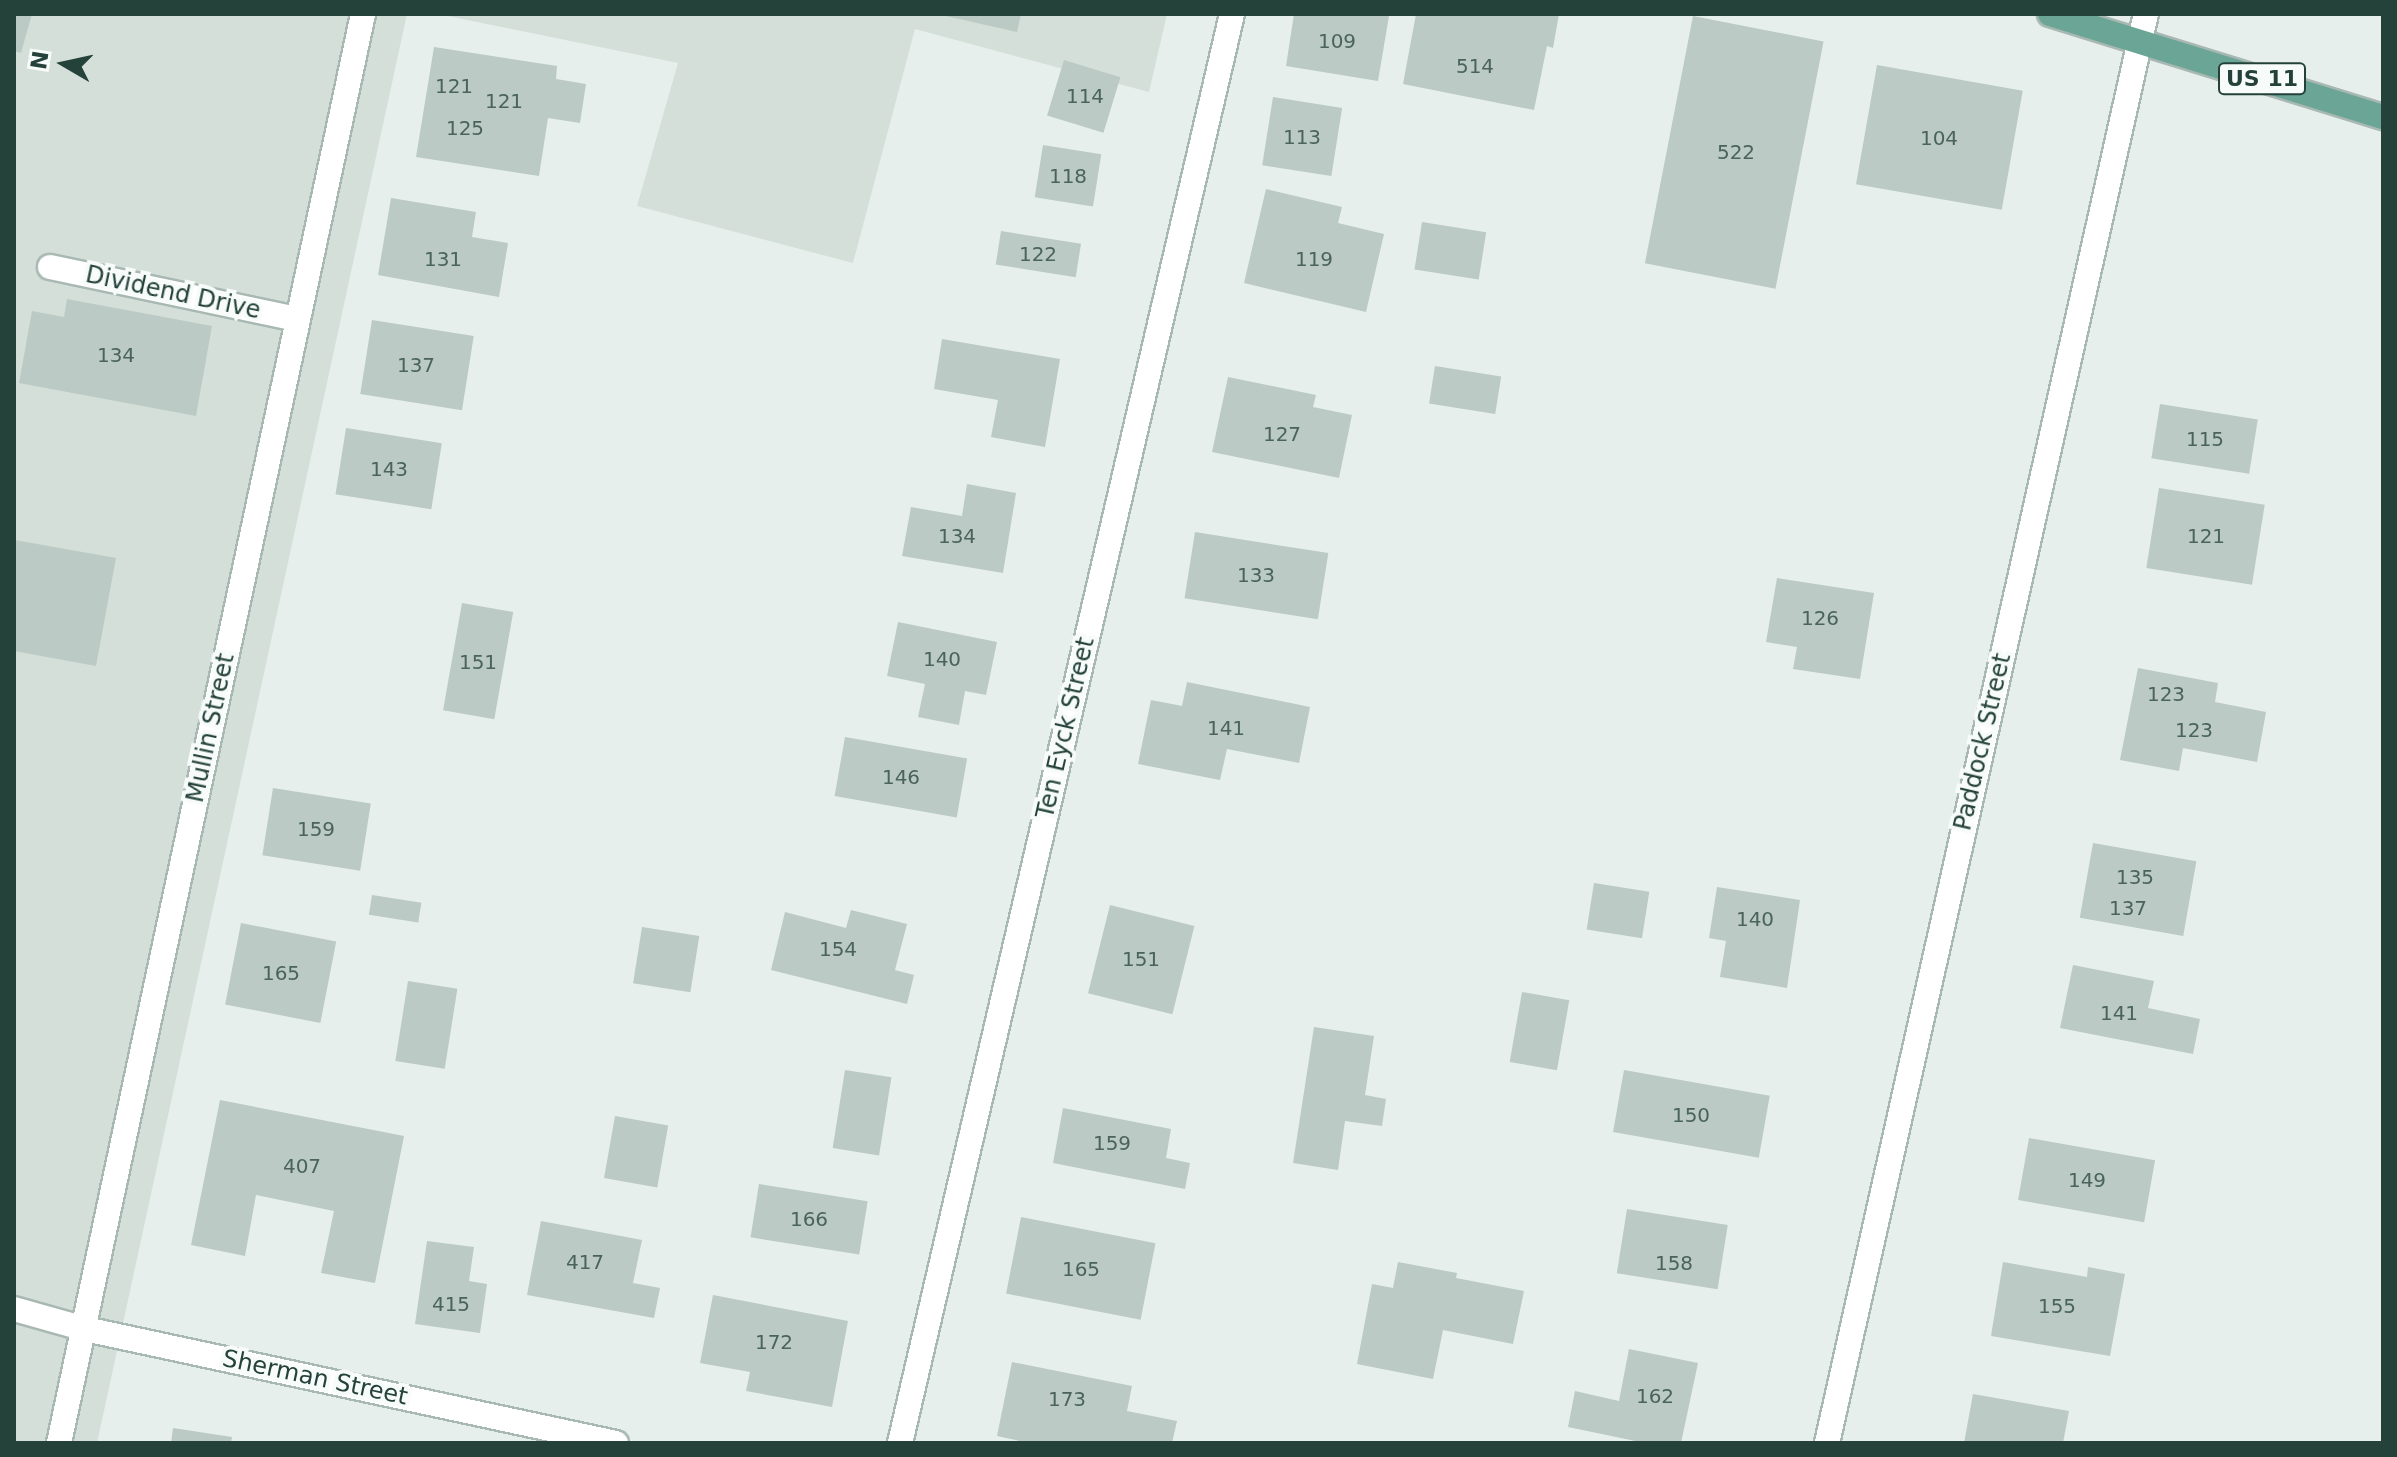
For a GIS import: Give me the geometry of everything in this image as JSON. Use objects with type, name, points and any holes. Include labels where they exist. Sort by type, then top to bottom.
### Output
[{"type":"main road","name":"US 11","points":[[2050,14],[2383,117]]},
{"type":"street","name":"Mullin Street","points":[[59,1443],[363,14]]},
{"type":"street","name":"Ten Eyck Street","points":[[900,1443],[1232,14]]},
{"type":"street","name":"Paddock Street","points":[[1827,1443],[2146,14]]},
{"type":"street","name":"Dividend Drive","points":[[50,267],[296,319]]},
{"type":"street","name":"Sherman Street","points":[[14,1309],[85,1329],[616,1443]]},
{"type":"shaded area","points":[[14,14],[407,14],[97,1443],[14,1443]]},
{"type":"shaded area","points":[[438,14],[1167,14],[1149,92],[915,29],[853,263],[637,206],[678,63]]},
{"type":"building","points":[[14,14],[32,14],[21,53],[14,51]]},
{"type":"building","points":[[937,14],[1021,14],[1017,32]]},
{"type":"building","points":[[1294,14],[1389,16],[1378,81],[1286,66]]},
{"type":"building","points":[[1416,14],[1559,14],[1553,48],[1547,46],[1534,110],[1403,84]]},
{"type":"building","points":[[1693,16],[1824,41],[1775,289],[1645,263]]},
{"type":"building","points":[[434,47],[557,66],[556,79],[586,84],[580,123],[548,118],[539,176],[416,157]]},
{"type":"building","points":[[1064,60],[1120,77],[1103,133],[1047,115]]},
{"type":"building","points":[[1877,65],[2023,91],[2002,210],[1856,184]]},
{"type":"building","points":[[1273,97],[1342,108],[1331,176],[1262,165]]},
{"type":"building","points":[[1043,145],[1101,154],[1093,207],[1035,197]]},
{"type":"building","points":[[1266,189],[1342,207],[1338,223],[1384,234],[1366,312],[1244,283]]},
{"type":"building","points":[[391,198],[476,212],[472,237],[508,243],[499,297],[378,275]]},
{"type":"building","points":[[1422,222],[1486,232],[1479,280],[1414,269]]},
{"type":"building","points":[[1001,231],[1081,244],[1076,277],[996,265]]},
{"type":"building","points":[[67,299],[212,326],[196,416],[19,383],[32,311],[64,317]]},
{"type":"building","points":[[372,320],[474,336],[462,410],[360,394]]},
{"type":"building","points":[[942,339],[1060,359],[1045,447],[991,437],[998,400],[934,389]]},
{"type":"building","points":[[1435,366],[1501,376],[1495,414],[1429,404]]},
{"type":"building","points":[[1228,377],[1316,395],[1313,407],[1352,415],[1339,478],[1212,452]]},
{"type":"building","points":[[2160,404],[2258,419],[2249,474],[2151,458]]},
{"type":"building","points":[[346,428],[442,443],[431,509],[336,494]]},
{"type":"building","points":[[967,484],[1016,493],[1003,573],[902,556],[911,507],[962,516]]},
{"type":"building","points":[[2159,488],[2265,505],[2252,585],[2146,568]]},
{"type":"building","points":[[1195,532],[1328,553],[1318,619],[1185,598]]},
{"type":"building","points":[[15,540],[116,558],[96,666],[14,651]]},
{"type":"building","points":[[1777,578],[1874,593],[1860,679],[1793,669],[1797,647],[1766,642]]},
{"type":"building","points":[[462,603],[513,612],[494,719],[443,710]]},
{"type":"building","points":[[898,622],[997,642],[986,695],[965,691],[959,725],[918,717],[925,684],[887,676]]},
{"type":"building","points":[[2138,668],[2218,683],[2215,702],[2266,712],[2257,762],[2183,748],[2179,771],[2120,760]]},
{"type":"building","points":[[1187,682],[1310,707],[1299,763],[1227,749],[1220,780],[1138,764],[1151,700],[1182,706]]},
{"type":"building","points":[[845,737],[967,759],[957,818],[835,796]]},
{"type":"building","points":[[273,788],[371,803],[360,871],[262,855]]},
{"type":"building","points":[[2093,843],[2196,861],[2183,936],[2080,918]]},
{"type":"building","points":[[1594,883],[1649,892],[1642,938],[1587,929]]},
{"type":"building","points":[[1717,887],[1800,900],[1787,988],[1720,977],[1726,941],[1709,938]]},
{"type":"building","points":[[372,895],[421,903],[418,923],[369,915]]},
{"type":"building","points":[[1110,905],[1194,926],[1172,1014],[1088,993]]},
{"type":"building","points":[[851,910],[907,924],[895,970],[914,975],[907,1004],[771,970],[785,912],[846,928]]},
{"type":"building","points":[[241,923],[336,942],[320,1023],[225,1004]]},
{"type":"building","points":[[642,927],[699,936],[690,992],[633,983]]},
{"type":"building","points":[[2073,965],[2154,981],[2148,1008],[2200,1019],[2193,1054],[2060,1028]]},
{"type":"building","points":[[408,981],[457,989],[445,1069],[395,1061]]},
{"type":"building","points":[[1522,992],[1569,1000],[1557,1070],[1510,1062]]},
{"type":"building","points":[[1314,1027],[1374,1036],[1365,1095],[1386,1099],[1382,1126],[1345,1121],[1338,1170],[1293,1163]]},
{"type":"building","points":[[845,1070],[891,1077],[879,1155],[833,1148]]},
{"type":"building","points":[[1624,1070],[1770,1096],[1759,1158],[1613,1132]]},
{"type":"building","points":[[220,1100],[404,1136],[375,1283],[321,1273],[334,1211],[256,1195],[245,1256],[191,1245]]},
{"type":"building","points":[[1063,1108],[1171,1129],[1166,1158],[1190,1163],[1185,1189],[1053,1163]]},
{"type":"building","points":[[615,1116],[668,1125],[657,1187],[604,1178]]},
{"type":"building","points":[[2029,1138],[2155,1160],[2144,1222],[2018,1200]]},
{"type":"building","points":[[759,1184],[868,1201],[859,1255],[751,1237]]},
{"type":"building","points":[[1627,1209],[1728,1225],[1718,1289],[1617,1273]]},
{"type":"building","points":[[1021,1217],[1155,1243],[1141,1320],[1006,1294]]},
{"type":"building","points":[[541,1221],[642,1240],[633,1283],[660,1288],[654,1318],[527,1295]]},
{"type":"building","points":[[427,1241],[474,1247],[469,1281],[487,1284],[480,1333],[415,1324]]},
{"type":"building","points":[[1398,1262],[1457,1273],[1456,1278],[1524,1291],[1513,1344],[1443,1330],[1433,1379],[1357,1364],[1372,1284],[1393,1288]]},
{"type":"building","points":[[2003,1262],[2087,1277],[2088,1267],[2125,1274],[2110,1356],[1991,1336]]},
{"type":"building","points":[[713,1295],[848,1321],[832,1407],[746,1391],[750,1372],[700,1363]]},
{"type":"building","points":[[1629,1349],[1698,1363],[1681,1443],[1645,1443],[1568,1427],[1575,1391],[1619,1401]]},
{"type":"building","points":[[1012,1362],[1132,1386],[1127,1411],[1177,1421],[1172,1443],[1029,1443],[997,1436]]},
{"type":"building","points":[[1973,1394],[2069,1411],[2063,1443],[1964,1443]]},
{"type":"building","points":[[173,1428],[232,1437],[231,1443],[171,1443]]}]
